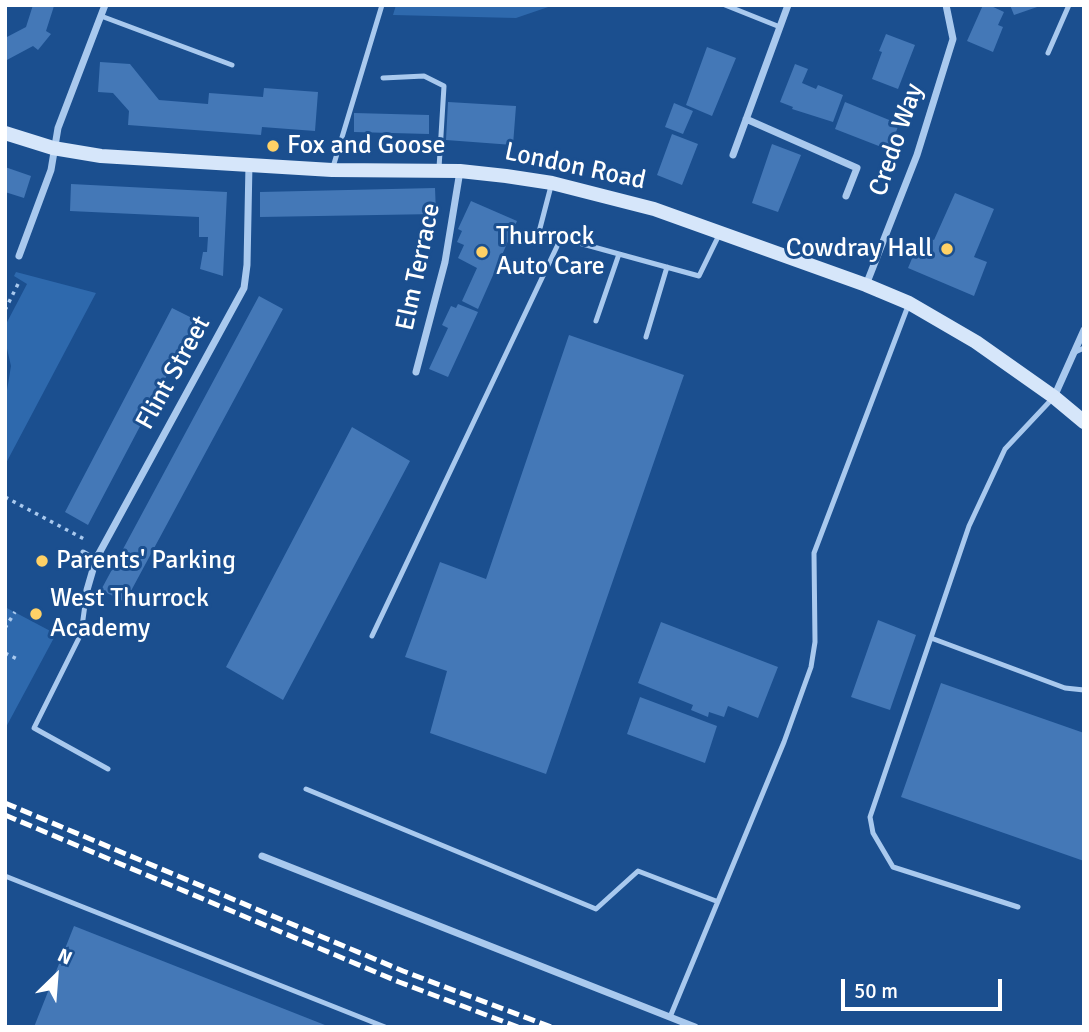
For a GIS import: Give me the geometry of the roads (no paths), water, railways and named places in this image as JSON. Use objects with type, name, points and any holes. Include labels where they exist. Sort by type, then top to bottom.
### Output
[{"type":"street","points":[[19,256],[51,170],[58,128],[105,5]]},
{"type":"street","points":[[733,155],[788,5]]},
{"type":"street","name":"Credo Way","points":[[866,285],[917,155],[953,39],[946,5]]},
{"type":"street","points":[[746,120],[857,168],[846,196]]},
{"type":"street","name":"London Road","points":[[5,134],[53,148],[101,156],[332,170],[460,171],[552,183],[654,209],[909,303],[976,342],[1054,397],[1084,422]]},
{"type":"street","name":"Flint Street","points":[[87,590],[96,559],[244,288],[249,164]]},
{"type":"street","name":"Elm Terrace","points":[[416,372],[445,262],[460,171]]},
{"type":"street","points":[[1054,397],[1084,330]]},
{"type":"street","points":[[262,856],[695,1027]]},
{"type":"lane","points":[[332,170],[382,5]]},
{"type":"lane","points":[[725,5],[780,27]]},
{"type":"lane","points":[[1048,53],[1069,5]]},
{"type":"lane","points":[[101,16],[232,65]]},
{"type":"lane","points":[[383,78],[424,76],[444,86],[439,171]]},
{"type":"lane","points":[[552,183],[539,232],[699,276],[721,232]]},
{"type":"lane","points":[[372,636],[561,238]]},
{"type":"lane","points":[[596,321],[619,254]]},
{"type":"lane","points":[[646,337],[667,267]]},
{"type":"lane","points":[[670,1017],[784,742],[811,667],[815,642],[814,553],[909,303]]},
{"type":"lane","points":[[1073,353],[1084,348]]},
{"type":"lane","points":[[1018,907],[893,867],[873,833],[870,817],[969,526],[1004,449],[1054,397]]},
{"type":"lane","points":[[83,552],[96,559]]},
{"type":"lane","points":[[87,590],[81,634],[34,728],[108,769]]},
{"type":"lane","points":[[931,638],[1065,688],[1084,690]]},
{"type":"lane","points":[[306,789],[596,909],[638,871],[716,901]]},
{"type":"lane","points":[[5,876],[385,1027]]},
{"type":"railway","points":[[5,803],[403,971],[551,1027]]},
{"type":"railway","points":[[5,815],[399,982],[518,1027]]},
{"type":"place","name":"Fox and Goose","points":[[273,146]]},
{"type":"place","name":"Cowdray Hall","points":[[947,249]]},
{"type":"place","name":"Thurrock Auto Care","points":[[482,252]]},
{"type":"place","name":"Parents' Parking","points":[[42,561]]},
{"type":"place","name":"West Thurrock Academy","points":[[36,614]]}]
